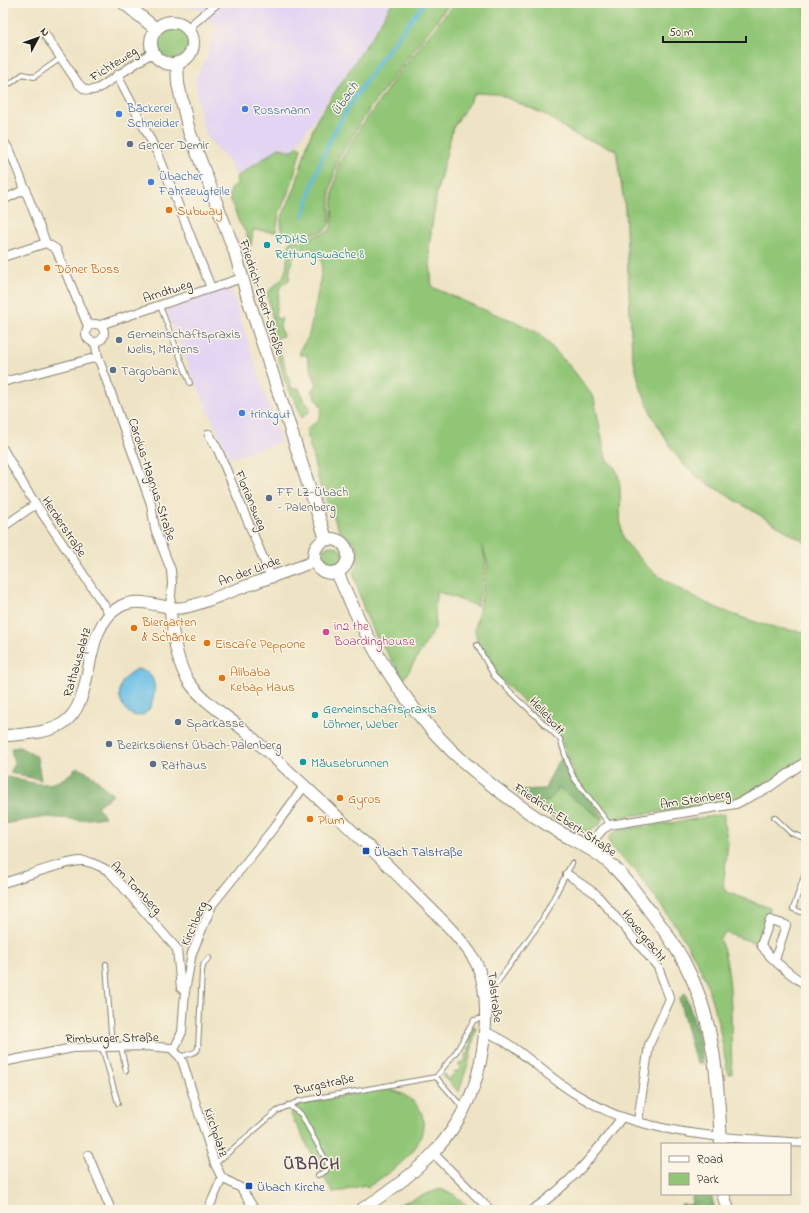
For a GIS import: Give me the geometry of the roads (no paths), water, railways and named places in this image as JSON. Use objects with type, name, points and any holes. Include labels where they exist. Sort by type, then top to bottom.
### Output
[{"type":"main road","points":[[124,3],[156,29]]},
{"type":"main road","points":[[171,22],[180,23],[188,28],[194,40],[192,50],[188,58],[177,64],[165,63],[158,59],[153,52],[151,42],[156,29],[165,23],[171,22]]},
{"type":"main road","name":"Friedrich-Ebert-Straße","points":[[177,64],[178,84],[189,131],[235,252],[326,539]]},
{"type":"main road","points":[[326,539],[339,540],[348,550],[347,563],[337,572],[324,571],[318,567],[315,561],[316,548],[326,539]]},
{"type":"main road","name":"Friedrich-Ebert-Straße","points":[[337,572],[354,614],[388,673],[428,725],[452,751],[504,794],[540,820],[608,861],[624,877],[671,940],[687,968],[700,998],[709,1031],[718,1088],[720,1140]]},
{"type":"main road","points":[[723,1195],[728,1210]]},
{"type":"street","points":[[188,28],[217,3]]},
{"type":"street","name":"Fichteweg","points":[[44,33],[84,90],[90,91],[99,88],[153,52]]},
{"type":"street","points":[[117,75],[159,156],[211,288]]},
{"type":"street","name":"Carolus-Magnus-Straße","points":[[3,140],[11,153],[46,243],[56,249],[88,326],[86,336],[89,340],[95,342],[98,357],[151,504],[155,529],[171,570],[172,583],[170,607]]},
{"type":"street","points":[[3,200],[26,189]]},
{"type":"street","points":[[3,257],[46,243]]},
{"type":"street","name":"Arndtweg","points":[[100,326],[242,278]]},
{"type":"street","points":[[88,326],[94,324],[100,326],[104,330],[104,335],[99,341],[95,342]]},
{"type":"street","points":[[3,382],[98,357]]},
{"type":"street","name":"Floriansweg","points":[[209,434],[218,450],[271,577]]},
{"type":"street","name":"Herderstraße","points":[[3,449],[36,504],[110,614]]},
{"type":"street","points":[[3,527],[36,504]]},
{"type":"street","name":"An der Linde","points":[[192,606],[315,561]]},
{"type":"street","name":"Rathausplatz","points":[[3,736],[51,729],[62,724],[72,716],[80,700],[97,637],[103,623],[110,614],[122,606],[136,602],[170,607],[192,606]]},
{"type":"street","name":"Talstraße","points":[[170,607],[172,632],[184,673],[200,695],[230,719],[305,785],[370,847],[449,928],[477,965],[483,984],[486,1032],[504,1040],[562,1086],[622,1117],[655,1126],[708,1135],[720,1140]]},
{"type":"street","name":"Am Steinberg","points":[[610,825],[736,804],[770,787],[806,761]]},
{"type":"street","name":"Kirchberg","points":[[174,1050],[182,1032],[185,991],[192,953],[212,905],[276,825],[305,785]]},
{"type":"street","points":[[587,848],[603,830],[610,825]]},
{"type":"street","name":"Am Tomberg","points":[[3,883],[69,863],[83,861],[96,864],[109,871],[177,949],[181,988],[185,991]]},
{"type":"street","name":"Hovergracht","points":[[567,874],[596,894],[658,967],[670,999],[649,1045],[638,1121]]},
{"type":"street","points":[[775,960],[786,925],[770,920],[761,945],[775,960],[806,985]]},
{"type":"street","points":[[360,1210],[407,1178],[434,1154],[464,1108],[472,1092],[478,1073],[486,1032]]},
{"type":"street","name":"Rimburger Straße","points":[[3,1062],[73,1048],[121,1047],[168,1048],[174,1050]]},
{"type":"street","name":"Kirchplatz","points":[[174,1050],[180,1057],[215,1164],[222,1178]]},
{"type":"street","points":[[532,1210],[551,1197],[581,1169],[622,1117]]},
{"type":"street","points":[[720,1140],[806,1143]]},
{"type":"street","points":[[434,1154],[490,1210]]},
{"type":"street","points":[[88,1155],[111,1210]]},
{"type":"street","points":[[208,1210],[222,1178],[241,1188],[256,1210]]},
{"type":"lane","points":[[11,83],[23,74],[34,77],[61,58]]},
{"type":"lane","points":[[160,306],[190,384]]},
{"type":"lane","name":"Hellebott","points":[[477,644],[494,676],[560,739],[574,778],[610,825]]},
{"type":"lane","points":[[774,816],[791,833],[806,839]]},
{"type":"lane","points":[[483,984],[497,982],[542,920],[572,862]]},
{"type":"lane","points":[[806,870],[793,909],[806,914]]},
{"type":"lane","points":[[180,1057],[198,1049],[202,971],[204,963],[209,958]]},
{"type":"lane","points":[[106,964],[112,1047]]},
{"type":"lane","points":[[464,1108],[436,1077],[456,1052],[474,1020],[486,1018]]},
{"type":"lane","points":[[102,1047],[118,1103]]},
{"type":"lane","points":[[121,1047],[126,1071]]},
{"type":"lane","name":"Burgstraße","points":[[215,1164],[276,1110],[288,1105],[299,1101],[436,1077]]},
{"type":"lane","points":[[288,1105],[301,1114],[328,1164],[326,1171],[318,1175]]},
{"type":"water","points":[[137,669],[148,672],[152,678],[155,688],[153,699],[147,711],[140,716],[132,714],[125,708],[120,699],[120,689],[125,678]]},
{"type":"waterway","name":"Übach","points":[[303,216],[321,162],[344,114],[377,65],[424,3]]},
{"type":"place","name":"Rossmann","points":[[245,109]]},
{"type":"place","name":"Bäckerei Schneider","points":[[119,114]]},
{"type":"place","name":"Gencer Demir","points":[[130,144]]},
{"type":"place","name":"Übacher Fahrzeugteile","points":[[151,182]]},
{"type":"place","name":"Subway","points":[[169,210]]},
{"type":"place","name":"RDHS Rettungswache 8","points":[[267,245]]},
{"type":"place","name":"Döner Boss","points":[[47,268]]},
{"type":"place","name":"Gemeinschaftspraxis Nelis, Mertens","points":[[119,340]]},
{"type":"place","name":"Targobank","points":[[113,370]]},
{"type":"place","name":"trinkgut","points":[[242,413]]},
{"type":"place","name":"FF LZ-Übach - Palenberg","points":[[269,498]]},
{"type":"place","name":"Biergarten & Schänke","points":[[134,628]]},
{"type":"place","name":"in2 the Boardinghouse","points":[[326,632]]},
{"type":"place","name":"Eiscafe Peppone","points":[[207,643]]},
{"type":"place","name":"Alibaba Kebap Haus","points":[[222,678]]},
{"type":"place","name":"Gemeinschaftspraxis Löhmer, Weber","points":[[315,715]]},
{"type":"place","name":"Sparkasse","points":[[178,722]]},
{"type":"place","name":"Bezirksdienst Übach-Palenberg","points":[[109,744]]},
{"type":"place","name":"Mäusebrunnen","points":[[303,762]]},
{"type":"place","name":"Rathaus","points":[[153,764]]},
{"type":"place","name":"Gyros","points":[[340,798]]},
{"type":"place","name":"Plum","points":[[310,819]]},
{"type":"place","name":"Übach Talstraße","points":[[366,851]]},
{"type":"place","name":"Übach Kirche","points":[[249,1186]]},
{"type":"district","name":"ÜBACH","points":[[312,1163]]}]
